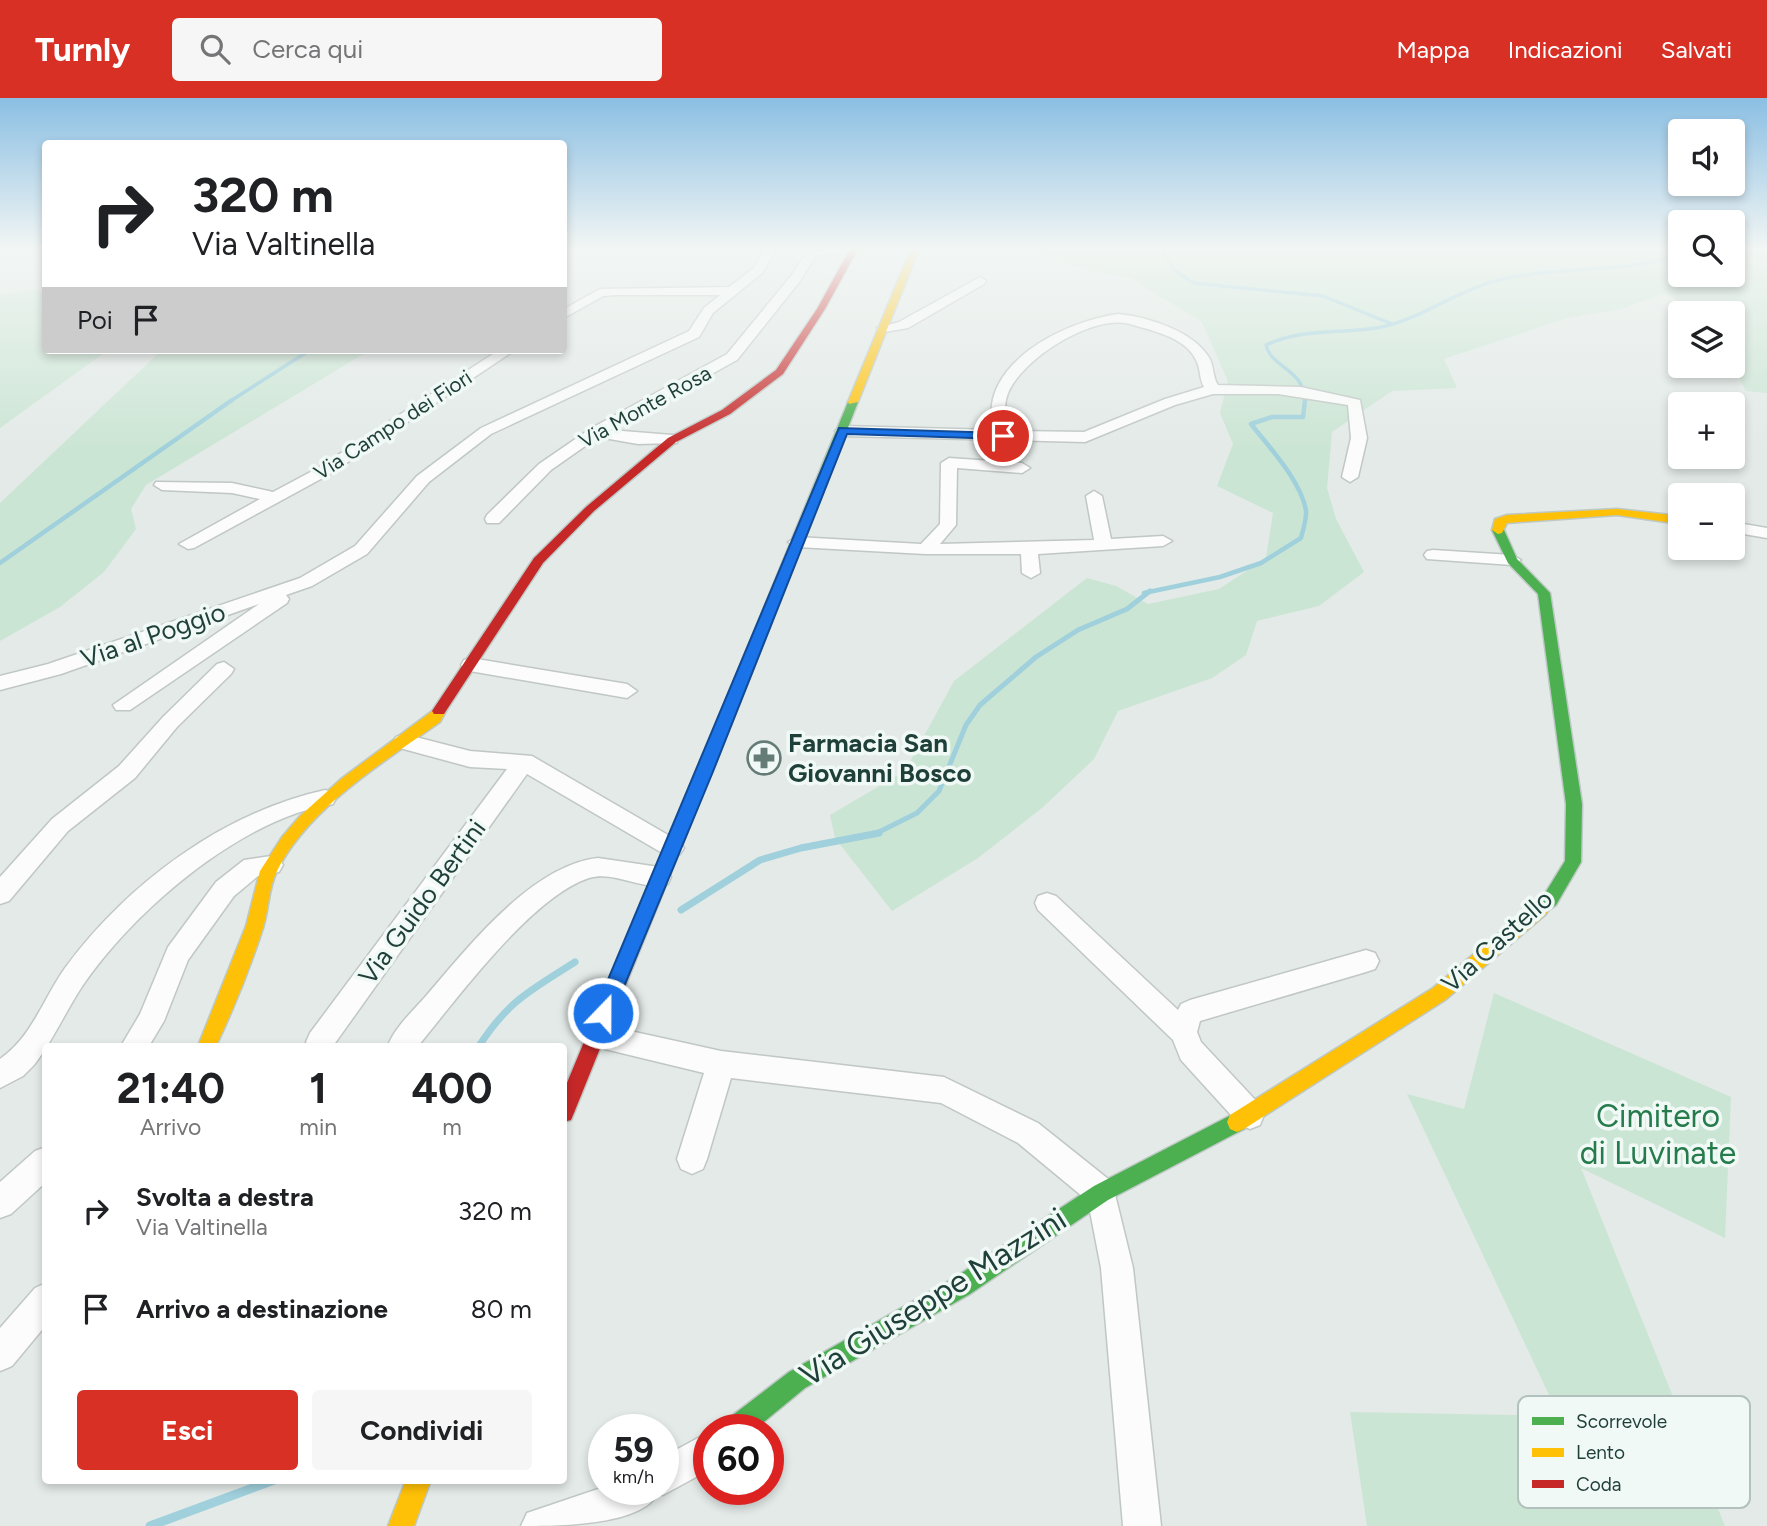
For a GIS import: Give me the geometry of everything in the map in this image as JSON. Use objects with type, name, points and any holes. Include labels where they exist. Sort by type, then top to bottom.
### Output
[{"type":"street","name":"Via al Poggio","points":[[123,705],[306,582],[361,551],[423,479],[469,443],[525,412],[694,334],[705,316]]},
{"type":"street","name":"Via Monte Rosa","points":[[493,519],[545,467],[594,432],[732,357],[766,316]]},
{"type":"street","points":[[208,1043],[233,986],[271,865],[325,798],[435,718],[538,561],[590,509],[672,440],[726,412],[780,372],[817,316]]},
{"type":"street","points":[[567,1105],[889,316]]},
{"type":"street","points":[[884,328],[903,325],[919,316]]},
{"type":"street","points":[[1003,436],[997,409],[1008,381],[1031,354],[1068,333],[1109,319],[1126,319],[1170,330],[1190,341],[1209,373],[1208,383],[1215,390]]},
{"type":"street","points":[[1135,341],[1156,328]]},
{"type":"street","name":"Via Campo dei Fiori","points":[[188,544],[324,471],[502,354]]},
{"type":"street","points":[[843,430],[1085,438],[1112,429],[1154,408],[1202,391],[1291,392],[1355,403],[1373,399]]},
{"type":"street","points":[[1350,477],[1359,438],[1355,403]]},
{"type":"street","points":[[594,432],[638,439],[672,440]]},
{"type":"street","points":[[925,549],[948,525],[948,463],[1022,468]]},
{"type":"street","points":[[162,485],[232,488],[276,497]]},
{"type":"street","points":[[1094,496],[1103,544]]},
{"type":"street","name":"Via Castello","points":[[1101,1193],[1250,1115],[1439,994],[1507,940],[1550,900],[1573,862],[1574,804],[1544,593],[1512,560],[1497,527],[1499,522],[1507,519],[1617,512],[1668,518]]},
{"type":"street","points":[[1745,529],[1767,533]]},
{"type":"street","points":[[797,542],[925,549],[1029,549],[1163,541]]},
{"type":"street","points":[[1029,549],[1031,573]]},
{"type":"street","points":[[1433,555],[1512,560]]},
{"type":"street","name":"Via al Poggio","points":[[0,683],[54,669],[306,582]]},
{"type":"street","points":[[471,665],[627,691]]},
{"type":"street","points":[[0,894],[60,825],[127,772],[170,722],[224,669]]},
{"type":"street","points":[[404,742],[470,759],[524,762],[671,848]]},
{"type":"street","name":"Via Guido Bertini","points":[[324,1043],[524,762]]},
{"type":"street","points":[[0,1075],[32,1049],[73,977],[120,922],[200,853],[300,801],[325,798]]},
{"type":"street","points":[[136,1043],[152,1021],[177,955],[225,889],[252,867],[271,865]]},
{"type":"street","points":[[404,1043],[489,945],[553,884],[590,867],[659,877]]},
{"type":"street","points":[[1047,904],[1183,1032],[1191,1051],[1250,1115]]},
{"type":"street","points":[[1183,1032],[1190,1012],[1366,961]]},
{"type":"street","points":[[594,1035],[721,1063],[944,1090],[1028,1133],[1101,1193],[1117,1268],[1142,1526]]},
{"type":"street","points":[[692,1159],[721,1063]]},
{"type":"street","points":[[0,1203],[42,1165]]},
{"type":"street","name":"Via Giuseppe Mazzini","points":[[754,1414],[797,1380],[962,1286],[1101,1193]]},
{"type":"street","points":[[0,1354],[42,1304]]},
{"type":"street","points":[[401,1526],[417,1484]]},
{"type":"street","points":[[540,1526],[605,1505]]},
{"type":"green space","points":[[0,316],[42,316],[42,354],[102,354],[0,428]]},
{"type":"green space","points":[[1192,316],[1581,316],[1444,359],[1457,388],[1392,391],[1332,432],[1327,488],[1336,519],[1364,572],[1319,606],[1257,621],[1246,655],[1212,678],[1118,711],[1094,759],[1042,808],[978,858],[892,911],[835,838],[830,815],[905,771],[954,681],[1087,578],[1116,586],[1148,604],[1219,589],[1266,558],[1273,513],[1217,486],[1233,444],[1220,413],[1228,381],[1202,322]]},
{"type":"green space","points":[[1745,316],[1767,316],[1767,393],[1746,391],[1740,378],[1745,378]]},
{"type":"green space","points":[[158,354],[363,354],[146,485],[131,509],[136,529],[104,572],[60,607],[0,641],[0,503]]},
{"type":"green space","name":"Cimitero di Luvinate","points":[[1494,993],[1731,1097],[1725,1238],[1581,1168],[1673,1396],[1550,1396],[1407,1094],[1464,1109]]},
{"type":"green space","points":[[1350,1412],[1518,1415],[1518,1508],[1718,1508],[1725,1526],[1367,1526]]},
{"type":"waterway","points":[[1371,316],[1392,324]]},
{"type":"waterway","points":[[1392,324],[1415,316]]},
{"type":"waterway","points":[[1305,401],[1300,382],[1274,359],[1266,345],[1293,336],[1362,330],[1392,324]]},
{"type":"waterway","points":[[231,401],[304,354]]},
{"type":"waterway","points":[[0,563],[231,401]]},
{"type":"waterway","points":[[1149,592],[1220,577],[1261,563],[1301,538],[1306,510],[1298,487],[1251,424],[1272,417],[1303,417],[1305,401]]},
{"type":"waterway","points":[[876,834],[917,813],[939,791],[966,725],[980,705],[1036,657],[1078,630],[1127,609],[1149,592]]},
{"type":"waterway","points":[[1144,593],[1149,592]]},
{"type":"waterway","points":[[681,910],[760,860],[801,848],[876,834]]},
{"type":"waterway","points":[[481,1043],[500,1018],[521,998],[575,962]]},
{"type":"waterway","points":[[150,1526],[263,1484]]},
{"type":"traffic: fast","points":[[746,669],[853,402]]},
{"type":"traffic: fast","points":[[1498,530],[1512,560],[1544,593],[1574,804],[1573,862],[1550,900],[1540,909]]},
{"type":"traffic: fast","points":[[754,1414],[797,1380],[962,1286],[1101,1193],[1237,1122]]},
{"type":"traffic: slow","points":[[853,402],[888,316]]},
{"type":"traffic: slow","points":[[1498,530],[1499,521],[1507,519],[1617,512],[1668,518]]},
{"type":"traffic: slow","points":[[208,1043],[250,941],[263,887],[272,864],[288,841],[325,801],[435,718],[439,711]]},
{"type":"traffic: slow","points":[[1237,1122],[1439,994],[1540,909]]},
{"type":"traffic: slow","points":[[401,1526],[417,1484]]},
{"type":"traffic: jam","points":[[439,711],[538,561],[590,509],[672,440],[726,412],[780,372],[817,316]]},
{"type":"traffic: jam","points":[[567,1106],[746,669]]},
{"type":"place","name":"Farmacia San Giovanni Bosco","points":[[764,758]]},
{"type":"route","points":[[603,1013],[704,774],[843,430],[1003,436]]}]
